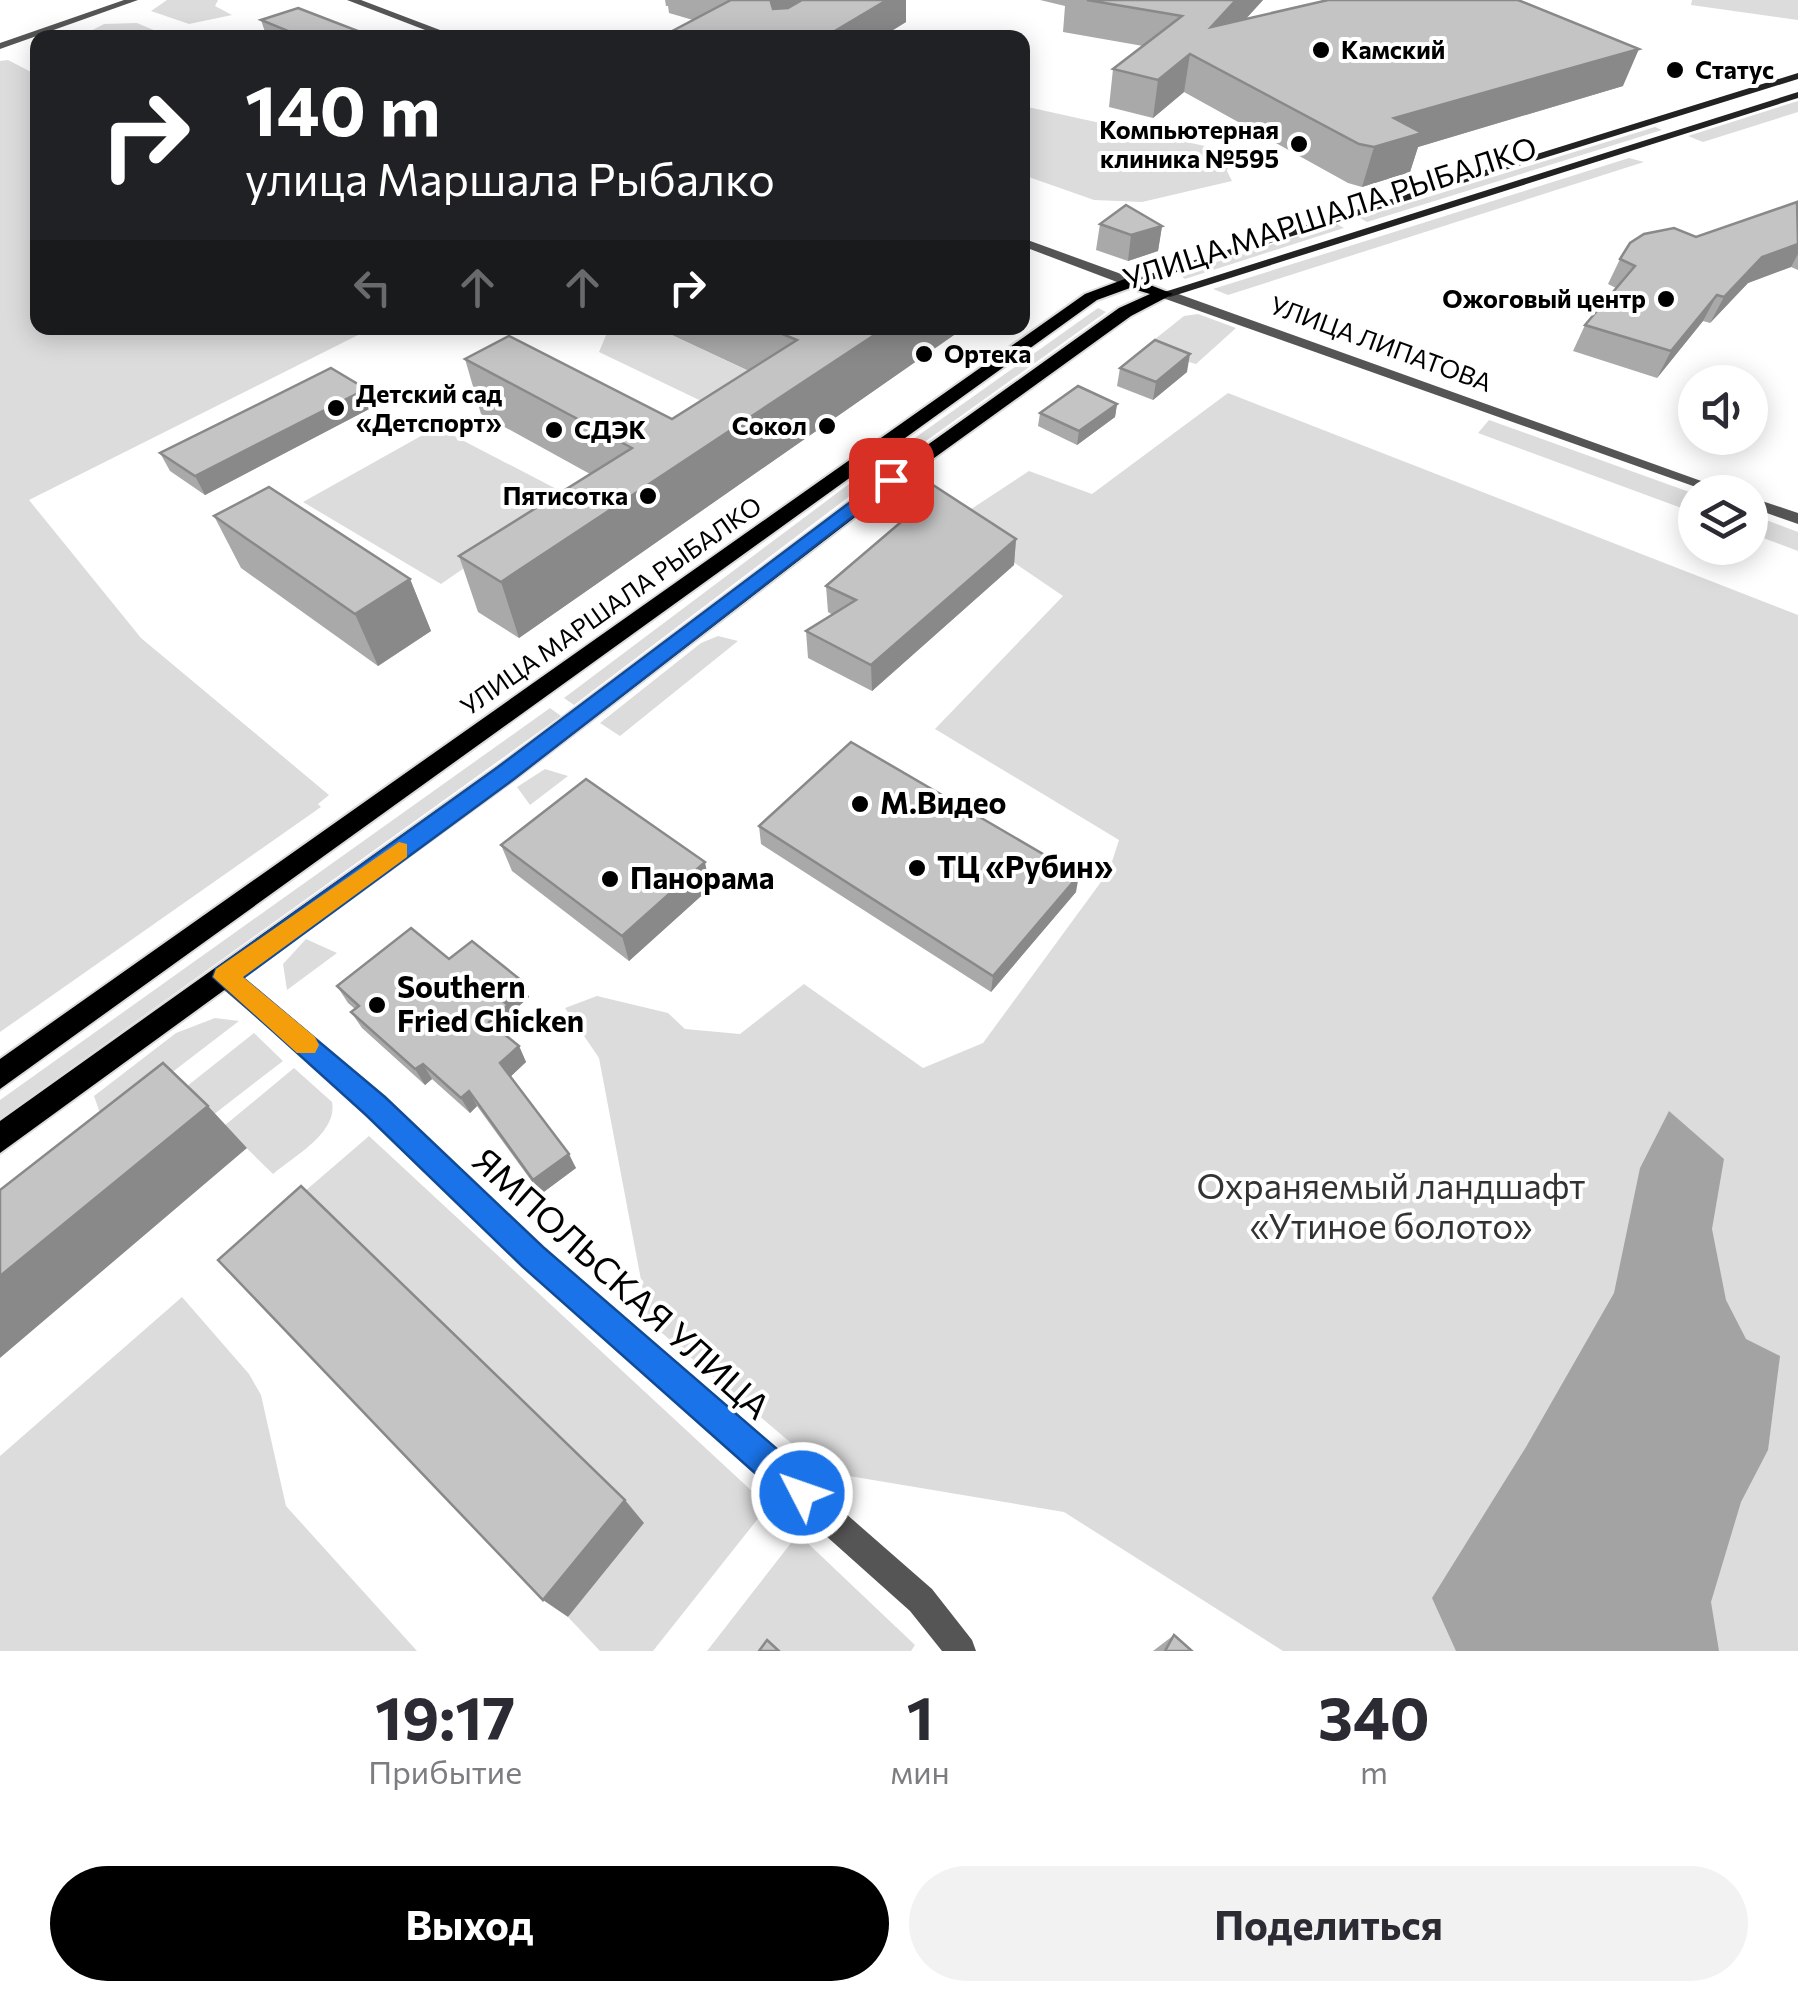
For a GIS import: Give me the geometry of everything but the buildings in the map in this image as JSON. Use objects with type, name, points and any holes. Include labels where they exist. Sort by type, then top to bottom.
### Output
[{"type":"main road","name":"УЛИЦА МАРШАЛА РЫБАЛКО","points":[[0,1076],[1090,296],[1350,212],[1798,76]]},
{"type":"main road","name":"УЛИЦА МАРШАЛА РЫБАЛКО","points":[[0,1139],[506,773],[891,480],[1125,312],[1164,294],[1798,95]]},
{"type":"main road","points":[[1350,212],[1355,222],[1375,226]]},
{"type":"main road","name":"УЛИЦА ЛИПАТОВА","points":[[1130,282],[1164,294]]},
{"type":"main road","points":[[857,465],[889,459],[898,468],[891,480]]},
{"type":"street","points":[[47,30],[134,0]]},
{"type":"street","points":[[352,0],[434,30]]},
{"type":"street","points":[[0,46],[30,36]]},
{"type":"street","name":"УЛИЦА ЛИПАТОВА","points":[[1030,245],[1130,282]]},
{"type":"street","name":"УЛИЦА ЛИПАТОВА","points":[[1164,294],[1678,476]]},
{"type":"street","points":[[1768,509],[1798,520]]},
{"type":"street","name":"ЯМПОЛЬСКАЯ УЛИЦА","points":[[225,977],[376,1106],[533,1257],[920,1600],[960,1651]]},
{"type":"green space","points":[[167,0],[218,0],[215,6],[232,15],[189,24],[151,11]]},
{"type":"green space","points":[[1692,0],[1798,0],[1798,20],[1691,5]]},
{"type":"green space","points":[[137,23],[154,30],[92,30],[104,24]]},
{"type":"green space","points":[[8,60],[30,71],[30,335],[358,335],[29,500],[141,638],[329,795],[318,804],[321,807],[0,1032],[0,61]]},
{"type":"green space","points":[[1798,101],[1798,112],[1703,142],[1688,136]]},
{"type":"green space","points":[[1030,108],[1232,152],[1227,171],[1232,181],[1142,202],[1094,200],[1030,177]]},
{"type":"green space","points":[[1655,127],[1662,130],[1367,222],[1360,218]]},
{"type":"green space","points":[[1629,158],[1644,162],[1228,295],[1213,289]]},
{"type":"green space","points":[[1337,224],[1344,228],[1185,279],[1178,274]]},
{"type":"green space","points":[[1098,308],[1106,312],[905,456],[895,452]]},
{"type":"green space","points":[[1198,314],[1236,328],[1196,364],[1157,353],[1150,343],[1184,316]]},
{"type":"green space","points":[[606,335],[672,335],[768,380],[720,410],[599,352]]},
{"type":"green space","name":"Охраняемый ландшафт «Утиное болото»","points":[[1228,393],[1798,615],[1798,1651],[1283,1651],[1064,1512],[825,1472],[649,1322],[599,1058],[565,1008],[597,996],[668,1013],[685,1029],[740,1034],[804,984],[923,1068],[983,1043],[1109,871],[1119,840],[935,729],[1063,596],[953,521],[1029,471],[1092,494]]},
{"type":"green space","points":[[1489,420],[1678,488],[1678,507],[1478,433]]},
{"type":"green space","points":[[437,427],[595,509],[506,539],[441,584],[303,502]]},
{"type":"green space","points":[[849,484],[859,489],[574,705],[564,698]]},
{"type":"green space","points":[[1768,521],[1798,532],[1798,551],[1768,540]]},
{"type":"green space","points":[[718,636],[738,641],[620,736],[600,723],[701,643]]},
{"type":"green space","points":[[550,708],[561,716],[0,1119],[0,1100]]},
{"type":"green space","points":[[545,769],[568,776],[530,805],[517,787]]},
{"type":"green space","points":[[306,939],[337,953],[287,990],[283,964]]},
{"type":"green space","points":[[215,1018],[239,1021],[55,1162],[102,1119],[94,1096],[176,1033]]},
{"type":"green space","points":[[254,1033],[283,1061],[213,1115],[167,1102]]},
{"type":"green space","points":[[294,1068],[332,1102],[332,1113],[322,1134],[273,1174],[224,1126]]},
{"type":"green space","points":[[369,1136],[768,1506],[653,1651],[600,1651],[568,1617],[643,1524],[226,1259]]},
{"type":"green space","points":[[182,1297],[249,1374],[261,1395],[286,1506],[417,1651],[0,1651],[0,1456]]},
{"type":"green space","points":[[798,1534],[915,1645],[911,1651],[707,1651]]},
{"type":"shaded area","points":[[1669,1111],[1724,1159],[1712,1229],[1726,1300],[1746,1339],[1780,1356],[1768,1450],[1741,1502],[1711,1602],[1719,1651],[1456,1651],[1432,1598],[1526,1447],[1614,1293],[1640,1168]]},
{"type":"slow traffic","points":[[306,1045],[225,977],[399,851]]},
{"type":"place","name":"Камский","points":[[1321,50]]},
{"type":"place","name":"Статус","points":[[1675,70]]},
{"type":"place","name":"Компьютерная клиника №595","points":[[1299,144]]},
{"type":"place","name":"Ожоговый центр","points":[[1666,299]]},
{"type":"place","name":"Ортека","points":[[924,354]]},
{"type":"place","name":"Детский сад «Детспорт»","points":[[336,408]]},
{"type":"place","name":"Сокол","points":[[827,426]]},
{"type":"place","name":"СДЭК","points":[[554,430]]},
{"type":"place","name":"Пятисотка","points":[[648,496]]},
{"type":"place","name":"М.Видео","points":[[860,804]]},
{"type":"place","name":"ТЦ «Рубин»","points":[[917,868]]},
{"type":"place","name":"Панорама","points":[[610,879]]},
{"type":"place","name":"Southern Fried Chicken","points":[[377,1005]]},
{"type":"route","points":[[802,1493],[533,1257],[376,1106],[225,977],[506,773],[891,480]]}]
